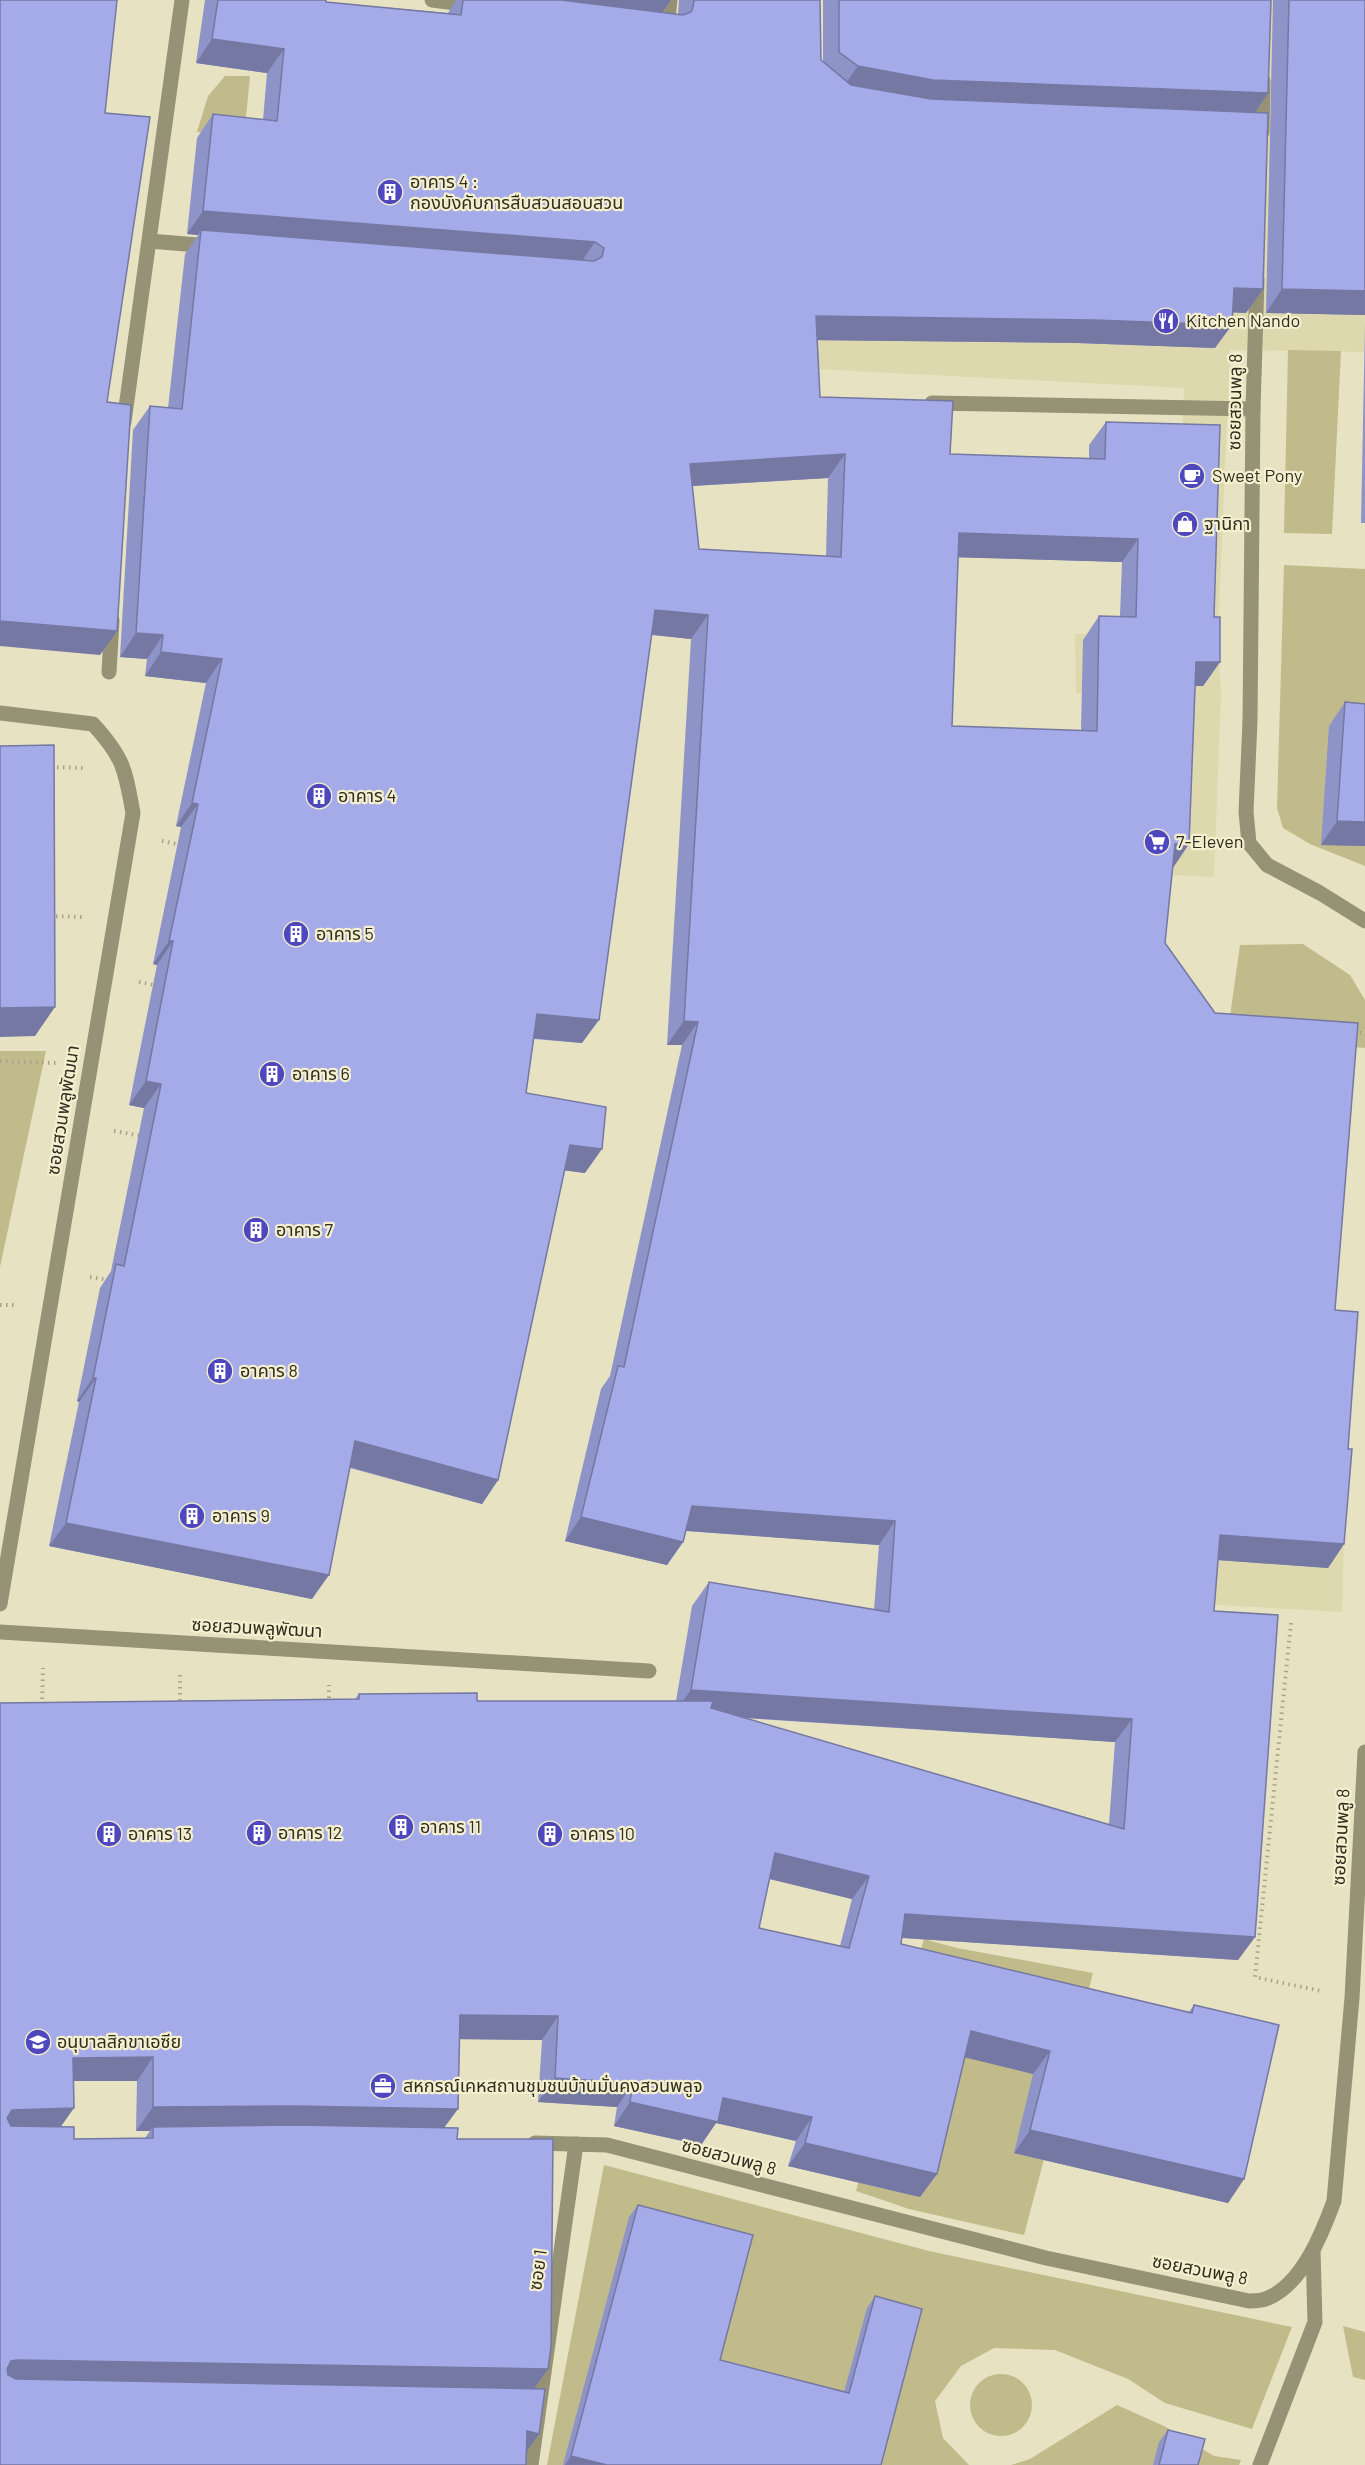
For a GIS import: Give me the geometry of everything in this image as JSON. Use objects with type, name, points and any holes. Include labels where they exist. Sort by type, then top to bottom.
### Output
[{"type":"street","points":[[123,436],[182,0]]},
{"type":"street","points":[[432,0],[491,7]]},
{"type":"street","points":[[643,26],[667,28],[670,0]]},
{"type":"street","points":[[1262,151],[1257,127],[1264,66]]},
{"type":"street","points":[[149,241],[220,247]]},
{"type":"street","name":"ซอยสวนพลู 8","points":[[1258,258],[1253,409],[1251,710],[1246,812],[1249,843],[1267,865],[1320,893],[1365,921]]},
{"type":"street","points":[[922,403],[1253,409]]},
{"type":"street","points":[[109,672],[113,601]]},
{"type":"street","name":"ซอยสวนพลูพัฒนา","points":[[0,713],[93,724],[113,746],[125,769],[133,813],[0,1604]]},
{"type":"street","name":"ซอยสวนพลูพัฒนา","points":[[0,1632],[649,1671]]},
{"type":"street","name":"ซอยสวนพลู 8","points":[[518,2143],[607,2145],[1047,2258],[1249,2301],[1266,2299],[1282,2290],[1304,2264],[1324,2229],[1334,2202],[1352,1998],[1360,1947],[1365,1752]]},
{"type":"street","name":"ซอย 1","points":[[531,2465],[533,2403],[576,2144]]},
{"type":"street","points":[[1260,2465],[1315,2322],[1313,2250]]},
{"type":"path","points":[[45,767],[125,769]]},
{"type":"path","points":[[129,836],[187,846]]},
{"type":"path","points":[[46,916],[115,918]]},
{"type":"path","points":[[106,976],[164,986]]},
{"type":"path","points":[[1353,1033],[1365,1033]]},
{"type":"path","points":[[0,1061],[91,1064]]},
{"type":"path","points":[[81,1125],[150,1137]]},
{"type":"path","points":[[56,1271],[115,1281]]},
{"type":"path","points":[[1291,1623],[1256,1977],[1352,1998]]},
{"type":"path","points":[[42,1717],[43,1636]]},
{"type":"path","points":[[180,1643],[180,1713]]},
{"type":"path","points":[[329,1652],[329,1711]]},
{"type":"shaded area","points":[[1105,0],[1363,0],[1365,352],[1230,350],[1218,631],[1221,695],[1214,877],[1075,870],[1083,693],[1076,693],[1075,634],[1176,631],[1184,388],[815,369],[808,232]]},
{"type":"shaded area","points":[[225,76],[250,76],[244,137],[197,132],[208,96]]},
{"type":"shaded area","points":[[1288,350],[1341,351],[1332,534],[1284,533]]},
{"type":"shaded area","points":[[1284,565],[1365,569],[1365,866],[1310,844],[1283,828],[1277,808]]},
{"type":"shaded area","points":[[1303,944],[1350,975],[1365,1000],[1365,1048],[1227,1038],[1240,945]]},
{"type":"shaded area","points":[[0,1051],[46,1051],[0,1267]]},
{"type":"shaded area","points":[[1213,1454],[1346,1462],[1342,1612],[1202,1604]]},
{"type":"shaded area","points":[[924,1939],[957,1948],[1093,1973],[1024,2235],[909,2209],[856,2191]]},
{"type":"shaded area","points":[[604,2165],[929,2251],[1292,2327],[1252,2429],[1165,2403],[1128,2379],[1055,2350],[994,2348],[961,2366],[935,2401],[943,2438],[969,2465],[547,2465]]},
{"type":"shaded area","points":[[1343,2326],[1365,2332],[1365,2380],[1353,2377]]},
{"type":"shaded area","points":[[995,2374],[1007,2374],[1023,2383],[1030,2393],[1032,2405],[1030,2417],[1023,2427],[1007,2436],[995,2436],[984,2431],[975,2422],[970,2411],[970,2399],[975,2388],[984,2379]]},
{"type":"shaded area","points":[[1117,2405],[1164,2426],[1214,2456],[1241,2460],[1239,2465],[1011,2465],[1030,2459]]},
{"type":"building","points":[[0,0],[117,0],[105,113],[150,117],[107,402],[131,405],[117,631],[0,621]]},
{"type":"building","points":[[218,0],[326,0],[326,2],[461,15],[463,0],[561,0],[683,15],[691,12],[694,0],[820,0],[821,60],[851,85],[931,99],[1268,113],[1263,289],[1234,288],[1232,325],[1093,320],[816,316],[820,397],[953,401],[950,454],[1105,459],[1106,422],[1220,425],[1214,617],[1220,617],[1220,662],[1196,662],[1189,844],[1175,844],[1165,943],[1215,1013],[1358,1023],[1335,1310],[1358,1312],[1348,1449],[1352,1449],[1344,1544],[1220,1535],[1214,1611],[1278,1615],[1255,1937],[905,1914],[901,1944],[1192,2013],[1194,2005],[1279,2025],[1244,2179],[1030,2130],[1050,2051],[971,2031],[937,2174],[805,2143],[812,2117],[723,2098],[718,2122],[630,2102],[633,2083],[555,2078],[558,2016],[460,2015],[458,2109],[297,2106],[153,2107],[153,2057],[73,2058],[74,2108],[12,2110],[7,2118],[11,2126],[74,2127],[74,2139],[153,2138],[153,2127],[297,2125],[458,2128],[457,2139],[553,2139],[551,2347],[548,2369],[17,2360],[11,2361],[7,2369],[8,2375],[16,2379],[545,2389],[539,2434],[527,2431],[526,2465],[0,2465],[0,1703],[359,1699],[359,1694],[477,1693],[477,1701],[713,1701],[711,1708],[1124,1829],[1132,1719],[691,1690],[709,1582],[889,1612],[895,1521],[692,1506],[683,1542],[581,1517],[618,1366],[624,1367],[698,1022],[684,1021],[708,615],[655,610],[599,1020],[537,1014],[526,1093],[606,1107],[602,1149],[570,1145],[498,1480],[355,1441],[329,1575],[66,1523],[96,1378],[93,1378],[116,1264],[124,1266],[161,1084],[146,1081],[173,941],[169,941],[198,804],[192,803],[222,659],[161,652],[163,635],[136,633],[150,406],[182,409],[201,230],[594,261],[602,257],[604,248],[595,242],[203,211],[213,114],[277,121],[284,49],[212,39]],"holes":[[[845,454],[841,557],[699,549],[690,464]],[[959,533],[1138,539],[1136,617],[1099,616],[1097,731],[952,726]],[[775,1853],[869,1876],[849,1948],[759,1928]]]},
{"type":"building","points":[[839,0],[1271,0],[1268,93],[933,80],[858,66],[839,52]]},
{"type":"building","points":[[1289,0],[1365,0],[1365,291],[1282,289]]},
{"type":"building","points":[[1345,702],[1365,704],[1365,822],[1337,821]]},
{"type":"building","points":[[54,745],[55,1007],[0,1008],[0,746]]},
{"type":"building","points":[[638,2205],[753,2235],[720,2360],[849,2393],[875,2296],[922,2309],[881,2465],[607,2465],[571,2456]]},
{"type":"building","points":[[1168,2430],[1205,2439],[1198,2465],[1159,2465]]},
{"type":"place","name":"อาคาร 4 : กองบังคับการสืบสวนสอบสวน","points":[[390,192]]},
{"type":"place","name":"Kitchen Nando","points":[[1166,321]]},
{"type":"place","name":"Sweet Pony","points":[[1192,476]]},
{"type":"place","name":"ฐานิกา","points":[[1185,524]]},
{"type":"place","name":"อาคาร 4","points":[[319,796]]},
{"type":"place","name":"7-Eleven","points":[[1157,842]]},
{"type":"place","name":"อาคาร 5","points":[[296,934]]},
{"type":"place","name":"อาคาร 6","points":[[272,1074]]},
{"type":"place","name":"อาคาร 7","points":[[256,1230]]},
{"type":"place","name":"อาคาร 8","points":[[220,1371]]},
{"type":"place","name":"อาคาร 9","points":[[192,1516]]},
{"type":"place","name":"อาคาร 11","points":[[401,1827]]},
{"type":"place","name":"อาคาร 12","points":[[259,1833]]},
{"type":"place","name":"อาคาร 13","points":[[109,1834]]},
{"type":"place","name":"อาคาร 10","points":[[550,1834]]},
{"type":"place","name":"อนุบาลสิกขาเอซีย","points":[[38,2042]]},
{"type":"place","name":"สหกรณ์เคหสถานชุมชนบ้านมั่นคงสวนพลูจ","points":[[383,2086]]}]
